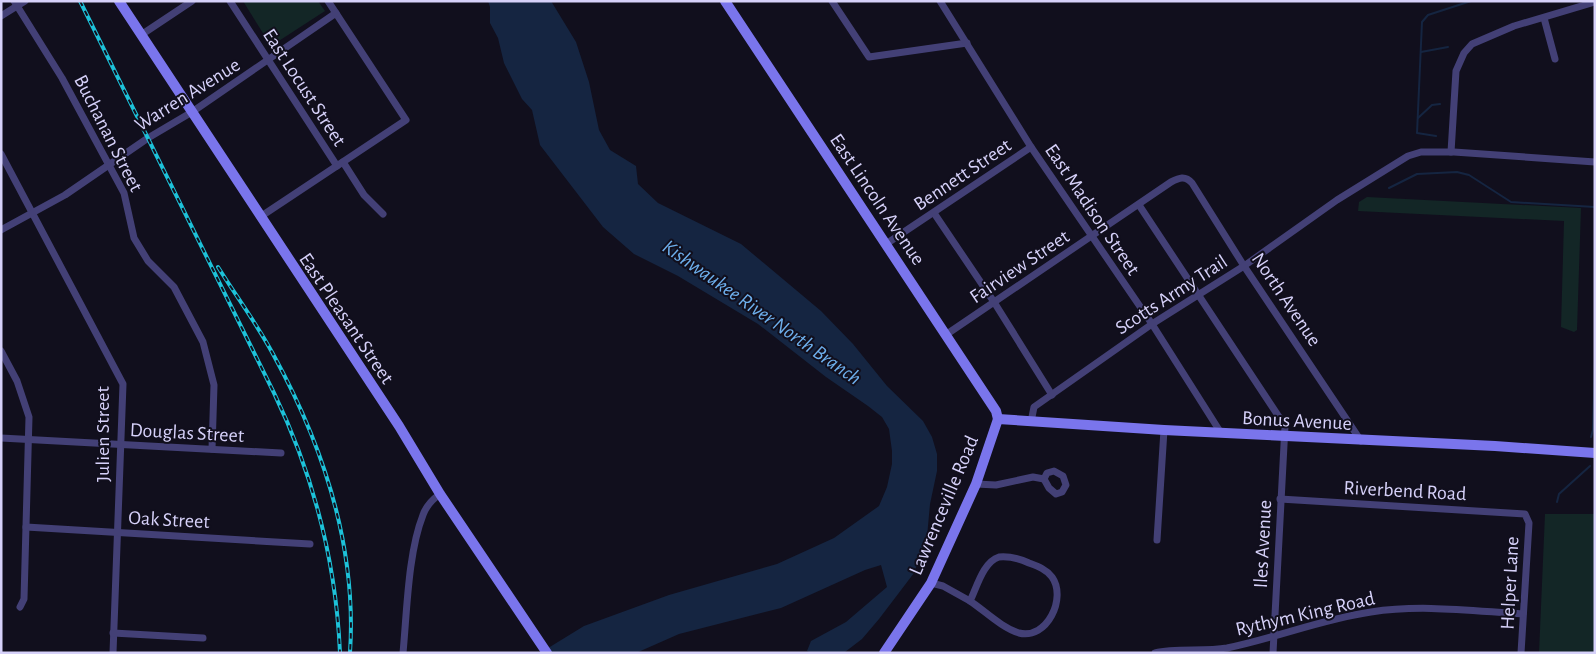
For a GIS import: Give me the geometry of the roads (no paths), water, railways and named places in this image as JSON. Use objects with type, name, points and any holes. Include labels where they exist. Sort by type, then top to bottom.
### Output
[{"type":"street","points":[[1,16],[16,4],[25,1]]},
{"type":"street","name":"East Pleasant Street","points":[[120,1],[260,217],[399,426],[440,494],[547,653]]},
{"type":"street","points":[[141,35],[192,1]]},
{"type":"street","name":"East Locust Street","points":[[230,1],[268,62],[340,164],[364,195],[383,214]]},
{"type":"street","points":[[260,217],[406,120],[328,1]]},
{"type":"street","name":"East Lincoln Avenue","points":[[725,1],[946,334],[996,411],[998,419]]},
{"type":"street","points":[[832,1],[869,56],[966,43]]},
{"type":"street","name":"East Madison Street","points":[[940,1],[1031,147],[1152,324],[1221,433]]},
{"type":"street","points":[[1453,152],[1456,70],[1464,53],[1472,44],[1514,26],[1595,2]]},
{"type":"street","name":"Buchanan Street","points":[[16,4],[62,78],[127,200],[130,228],[134,238],[148,261],[174,287],[186,306],[203,342],[214,385],[212,449]]},
{"type":"street","name":"Warren Avenue","points":[[1,230],[33,214],[108,164],[192,112],[268,62],[336,13]]},
{"type":"street","points":[[1544,18],[1555,59]]},
{"type":"street","name":"Bennett Street","points":[[886,244],[1031,147]]},
{"type":"street","name":"Scotts Army Trail","points":[[1031,422],[1034,407],[1052,394],[1152,324],[1244,266],[1337,200],[1408,156],[1421,152],[1453,152],[1595,162]]},
{"type":"street","name":"Julien Street","points":[[1,154],[123,384],[113,653]]},
{"type":"street","name":"Fairview Street","points":[[946,334],[1171,182],[1184,177]]},
{"type":"street","name":"North Avenue","points":[[1184,177],[1192,183],[1244,266],[1361,441]]},
{"type":"street","name":"Iles Avenue","points":[[1139,205],[1285,426],[1273,653]]},
{"type":"street","points":[[934,213],[994,302],[1052,394]]},
{"type":"street","points":[[1,351],[17,381],[27,407],[29,440],[24,599],[20,607]]},
{"type":"street","name":"Bonus Avenue","points":[[998,419],[1164,430],[1494,446],[1595,453]]},
{"type":"street","name":"Lawrenceville Road","points":[[884,653],[931,583],[976,484],[998,419]]},
{"type":"street","points":[[1157,540],[1164,430]]},
{"type":"street","name":"Douglas Street","points":[[1,438],[282,453]]},
{"type":"street","points":[[976,484],[996,485],[1033,478],[1044,478]]},
{"type":"street","points":[[403,653],[418,533],[424,513],[440,494]]},
{"type":"street","name":"Riverbend Road","points":[[1280,499],[1523,513],[1527,516]]},
{"type":"street","name":"Helper Lane","points":[[1521,653],[1529,524],[1527,516]]},
{"type":"street","name":"Oak Street","points":[[26,527],[310,544]]},
{"type":"street","points":[[931,583],[943,586],[970,601],[1017,632],[1032,633],[1044,627],[1050,620],[1056,596],[1056,586],[1052,577],[1040,567],[1021,560],[999,557],[986,566],[970,601]]},
{"type":"street","name":"Rythym King Road","points":[[1155,653],[1225,648],[1274,638],[1337,618],[1372,612],[1413,608],[1523,614]]},
{"type":"street","points":[[113,633],[202,638]]},
{"type":"water","name":"Kishwaukee River North Branch","points":[[488,1],[551,1],[576,42],[589,82],[599,130],[610,150],[636,166],[638,184],[658,203],[741,244],[821,311],[853,344],[887,386],[923,421],[932,437],[937,454],[937,471],[930,504],[927,537],[914,573],[862,639],[845,652],[812,653],[807,651],[811,641],[846,622],[887,587],[881,565],[865,570],[781,608],[679,634],[636,653],[540,653],[584,626],[669,595],[777,564],[834,538],[879,506],[887,487],[892,464],[892,451],[889,429],[882,417],[868,406],[826,377],[758,324],[678,276],[634,254],[603,227],[540,145],[532,110],[522,99],[504,63],[498,38],[490,23]]},
{"type":"waterway","points":[[1436,136],[1417,133],[1422,22],[1428,15],[1471,1]]},
{"type":"waterway","points":[[1421,52],[1448,47]]},
{"type":"waterway","points":[[1418,118],[1432,105],[1440,104]]},
{"type":"waterway","points":[[1389,188],[1417,174],[1457,172],[1469,175],[1511,202],[1595,207]]},
{"type":"waterway","points":[[1593,430],[1595,362]]},
{"type":"waterway","points":[[1591,437],[1593,430]]},
{"type":"waterway","points":[[1557,502],[1559,494],[1590,466]]},
{"type":"railway","points":[[80,1],[288,424],[311,487],[328,552],[338,619],[340,653]]},
{"type":"railway","points":[[218,267],[273,354],[307,424],[321,461],[333,498],[342,536],[348,575],[351,614],[350,653]]}]
